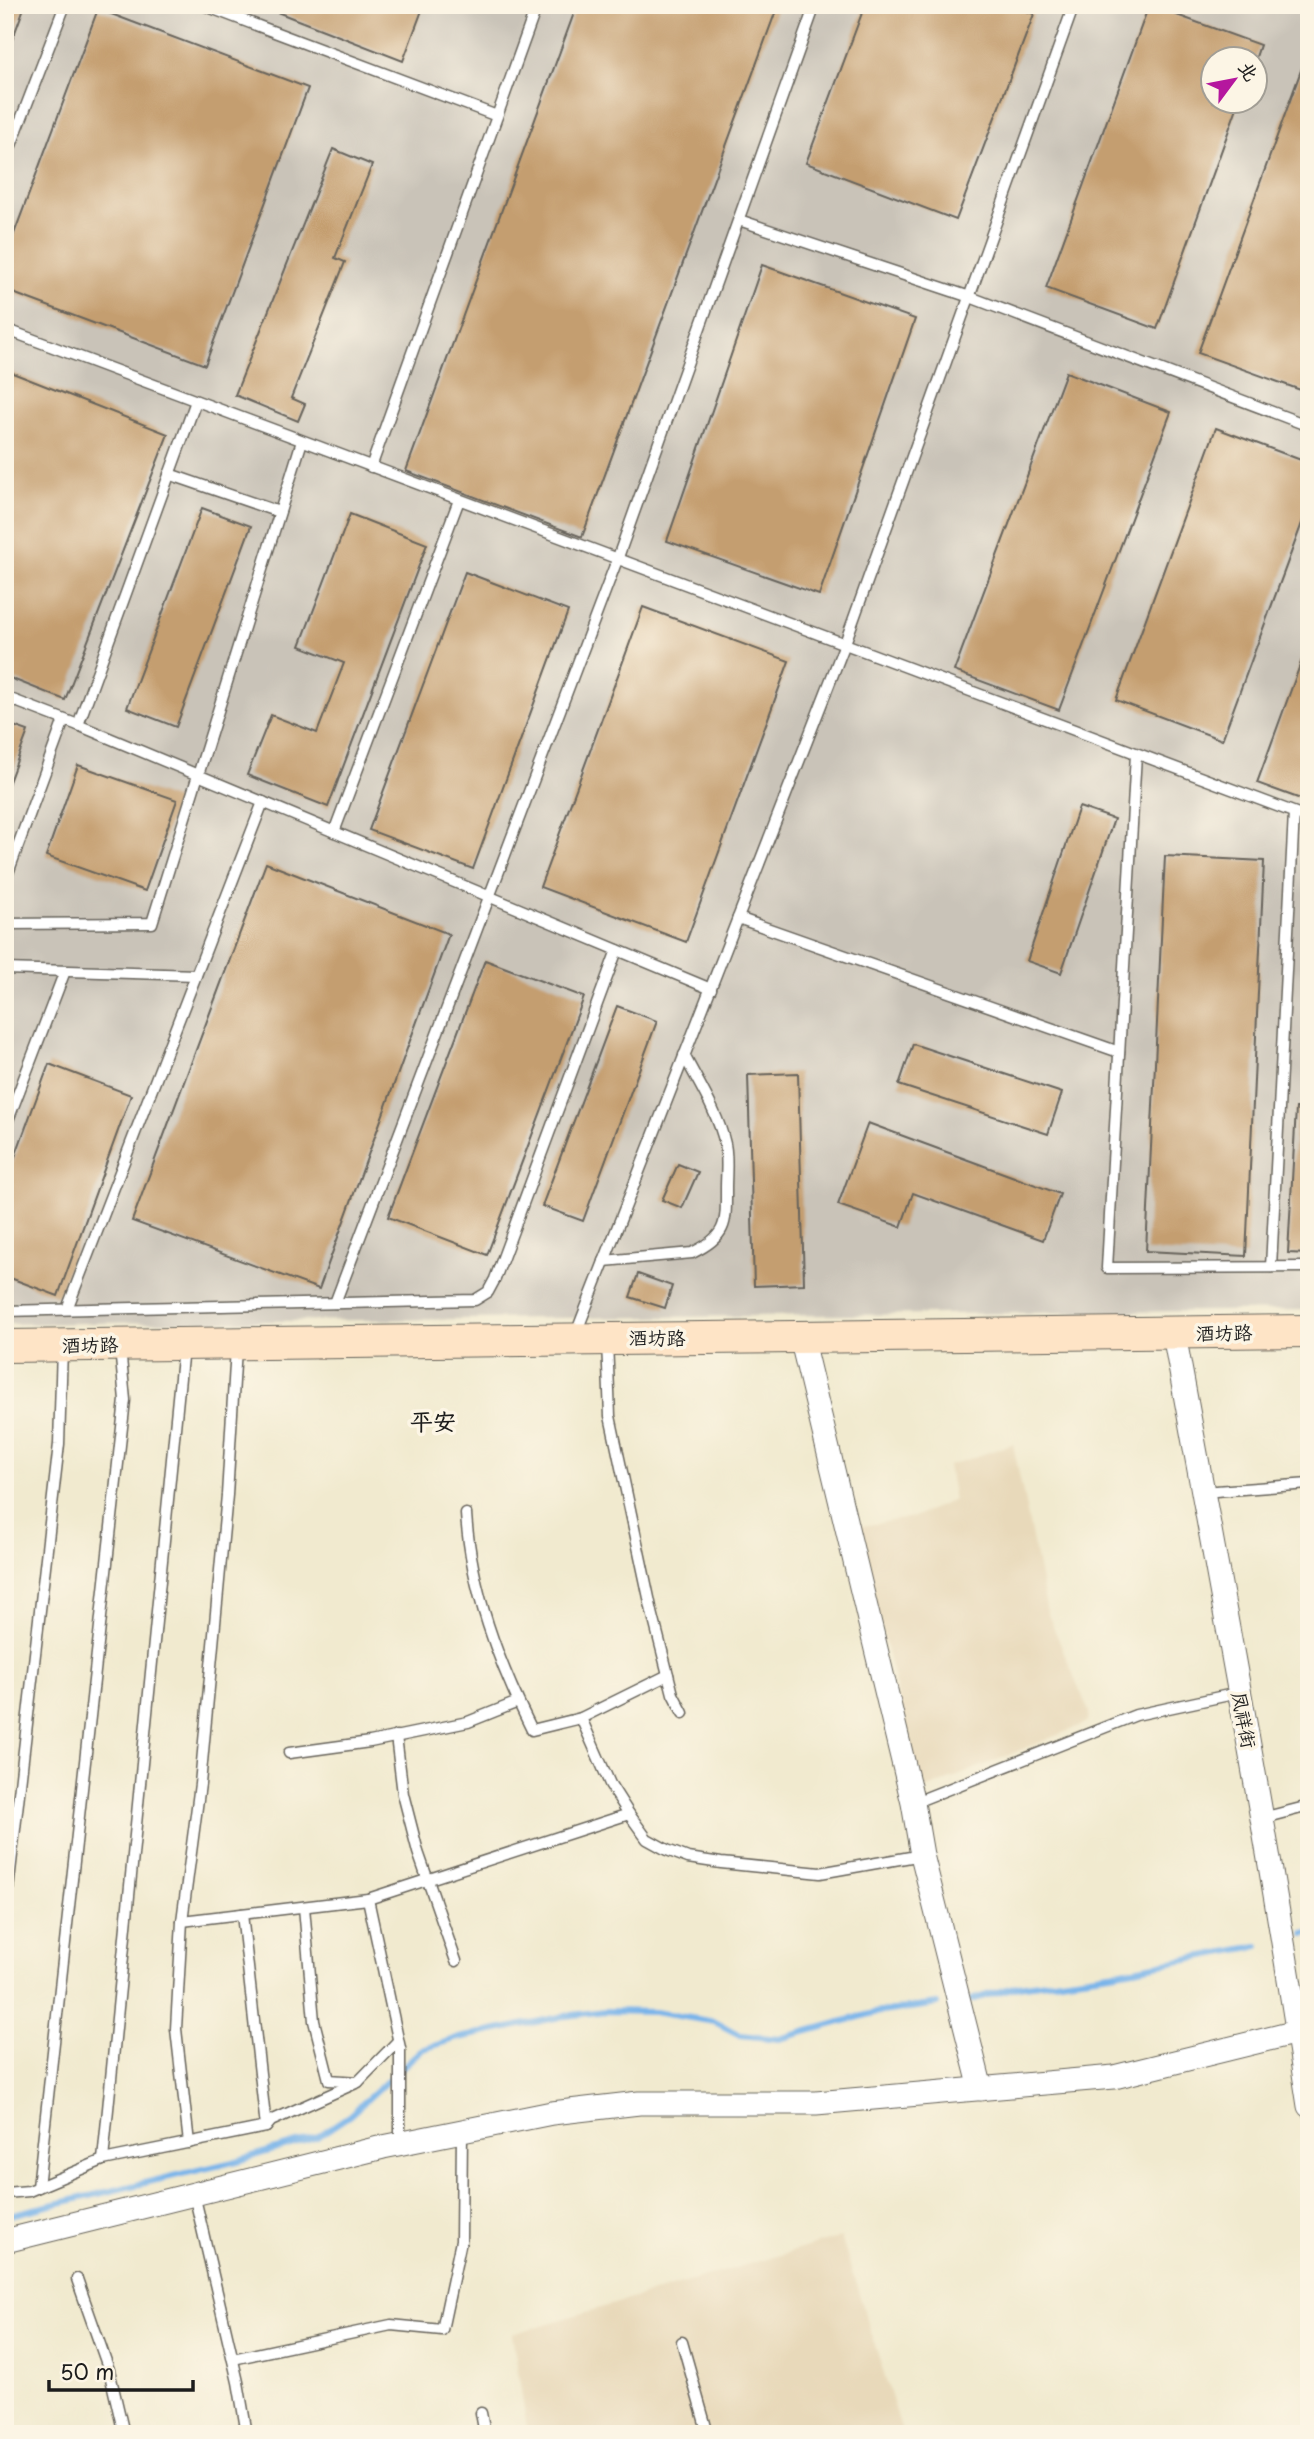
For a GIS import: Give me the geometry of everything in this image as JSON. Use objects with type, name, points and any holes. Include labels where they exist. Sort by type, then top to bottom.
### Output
[{"type":"street","name":"酒坊路","points":[[6,1346],[1309,1331]]},
{"type":"street","name":"凤祥街","points":[[1174,1334],[1238,1693],[1303,2031],[1309,2106]]},
{"type":"street","points":[[801,1337],[913,1803],[922,1855],[981,2089]]},
{"type":"street","points":[[5,2241],[400,2144],[552,2113],[639,2103],[816,2103],[1114,2077],[1303,2031]]},
{"type":"lane","points":[[5,161],[65,5]]},
{"type":"lane","points":[[204,5],[497,116]]},
{"type":"lane","points":[[371,467],[537,5]]},
{"type":"lane","points":[[335,1303],[617,560],[815,5]]},
{"type":"lane","points":[[574,1339],[844,646],[1074,5]]},
{"type":"lane","points":[[739,219],[970,297],[1309,425]]},
{"type":"lane","points":[[5,330],[1309,818]]},
{"type":"lane","points":[[78,725],[196,401]]},
{"type":"lane","points":[[5,924],[152,923],[302,441]]},
{"type":"lane","points":[[169,474],[279,512]]},
{"type":"lane","points":[[334,832],[459,500]]},
{"type":"lane","points":[[5,697],[710,989]]},
{"type":"lane","points":[[5,881],[64,720]]},
{"type":"lane","points":[[1136,754],[1107,1268],[1309,1267]]},
{"type":"lane","points":[[68,1309],[263,802]]},
{"type":"lane","points":[[1271,1268],[1294,813]]},
{"type":"lane","points":[[738,918],[1119,1052]]},
{"type":"lane","points":[[5,1311],[475,1300],[488,1292],[495,1279],[617,950]]},
{"type":"lane","points":[[5,969],[196,975]]},
{"type":"lane","points":[[5,1128],[65,971]]},
{"type":"lane","points":[[604,1261],[692,1253],[706,1247],[718,1236],[726,1221],[726,1146],[715,1114],[684,1055]]},
{"type":"lane","points":[[607,1338],[610,1416],[652,1612],[673,1694],[683,1713]]},
{"type":"lane","points":[[189,2143],[176,2029],[182,1921],[200,1784],[227,1495],[237,1343]]},
{"type":"lane","points":[[103,2160],[183,1344]]},
{"type":"lane","points":[[38,2187],[125,1400],[120,1345]]},
{"type":"lane","points":[[5,1352],[6,1346]]},
{"type":"lane","points":[[5,1916],[59,1444],[62,1346]]},
{"type":"lane","points":[[1202,1492],[1309,1484]]},
{"type":"lane","points":[[466,1514],[481,1607],[518,1702],[532,1730],[581,1718],[668,1675]]},
{"type":"lane","points":[[913,1803],[1136,1715],[1238,1693]]},
{"type":"lane","points":[[289,1753],[370,1742],[468,1722],[518,1702]]},
{"type":"lane","points":[[581,1718],[610,1784],[629,1814],[647,1839],[667,1850],[688,1858],[721,1863],[820,1873],[922,1855]]},
{"type":"lane","points":[[397,1736],[403,1794],[418,1852],[456,1961]]},
{"type":"lane","points":[[1263,1818],[1309,1806]]},
{"type":"lane","points":[[182,1921],[368,1899],[629,1814]]},
{"type":"lane","points":[[368,1899],[398,2041],[400,2144]]},
{"type":"lane","points":[[304,1908],[314,2021],[329,2080],[358,2082]]},
{"type":"lane","points":[[242,1914],[266,2127]]},
{"type":"lane","points":[[5,2193],[29,2191],[103,2160],[266,2127],[271,2120],[358,2082],[398,2041]]},
{"type":"lane","points":[[233,2359],[391,2325],[442,2330],[461,2241],[462,2131]]},
{"type":"lane","points":[[194,2194],[233,2359],[247,2434]]},
{"type":"lane","points":[[77,2279],[109,2370],[124,2434]]},
{"type":"lane","points":[[682,2342],[708,2434]]},
{"type":"lane","points":[[481,2413],[485,2434]]},
{"type":"shaded area","points":[[5,5],[1294,5],[1309,10],[1309,1310],[5,1324]]},
{"type":"shaded area","points":[[1013,1444],[1047,1612],[1089,1712],[1088,1720],[1082,1725],[921,1791],[857,1527],[914,1517],[954,1500],[948,1466]]},
{"type":"shaded area","points":[[841,2237],[903,2434],[528,2434],[512,2334]]},
{"type":"building","points":[[5,5],[25,5],[7,54],[5,54]]},
{"type":"building","points":[[259,5],[424,5],[403,61]]},
{"type":"building","points":[[577,5],[778,5],[582,537],[406,471]]},
{"type":"building","points":[[865,5],[1011,5],[1034,14],[956,220],[806,163]]},
{"type":"building","points":[[1149,5],[1260,45],[1198,46],[1198,116],[1234,116],[1157,329],[1046,288]]},
{"type":"building","points":[[98,9],[308,88],[205,365],[5,290],[5,258]]},
{"type":"building","points":[[1307,54],[1309,55],[1309,393],[1198,353]]},
{"type":"building","points":[[333,149],[372,165],[335,258],[345,262],[291,398],[305,404],[298,421],[235,395]]},
{"type":"building","points":[[762,265],[915,319],[819,595],[667,541]]},
{"type":"building","points":[[5,370],[168,434],[65,700],[5,676]]},
{"type":"building","points":[[1066,372],[1171,412],[1059,710],[954,671]]},
{"type":"building","points":[[1216,428],[1309,463],[1309,504],[1222,740],[1116,700]]},
{"type":"building","points":[[202,508],[251,526],[176,727],[127,708]]},
{"type":"building","points":[[350,514],[427,544],[328,807],[247,775],[271,715],[317,733],[344,663],[300,646]]},
{"type":"building","points":[[465,572],[568,611],[473,869],[369,830]]},
{"type":"building","points":[[643,607],[789,661],[686,942],[540,887]]},
{"type":"building","points":[[1309,646],[1309,802],[1257,783]]},
{"type":"building","points":[[5,723],[28,731],[7,787],[5,786]]},
{"type":"building","points":[[78,765],[177,800],[145,891],[46,856]]},
{"type":"building","points":[[1079,807],[1114,819],[1061,973],[1027,961]]},
{"type":"building","points":[[1165,856],[1264,861],[1246,1256],[1146,1251]]},
{"type":"building","points":[[266,863],[449,934],[319,1289],[132,1221]]},
{"type":"building","points":[[485,960],[584,997],[487,1255],[388,1217]]},
{"type":"building","points":[[617,1006],[657,1021],[583,1221],[542,1206]]},
{"type":"building","points":[[913,1044],[1062,1093],[1048,1134],[899,1085]]},
{"type":"building","points":[[49,1064],[131,1095],[58,1296],[5,1276],[5,1184]]},
{"type":"building","points":[[798,1073],[804,1284],[754,1286],[748,1075]]},
{"type":"building","points":[[1296,1108],[1309,1108],[1309,1254],[1288,1253]]},
{"type":"building","points":[[868,1123],[1060,1194],[1043,1240],[913,1193],[901,1227],[838,1205]]},
{"type":"building","points":[[678,1164],[698,1172],[682,1208],[662,1200]]},
{"type":"building","points":[[638,1274],[672,1286],[665,1308],[630,1297]]},
{"type":"waterway","points":[[1304,1934],[1309,1933]]},
{"type":"waterway","points":[[971,2000],[1018,1986],[1117,1972],[1258,1946]]},
{"type":"waterway","points":[[5,2216],[233,2162],[317,2137],[350,2115],[421,2050],[454,2039],[565,2016],[604,2011],[654,2012],[715,2022],[740,2035],[779,2039],[874,2013],[938,2004]]},
{"type":"district","name":"平安","points":[[433,1422]]}]
